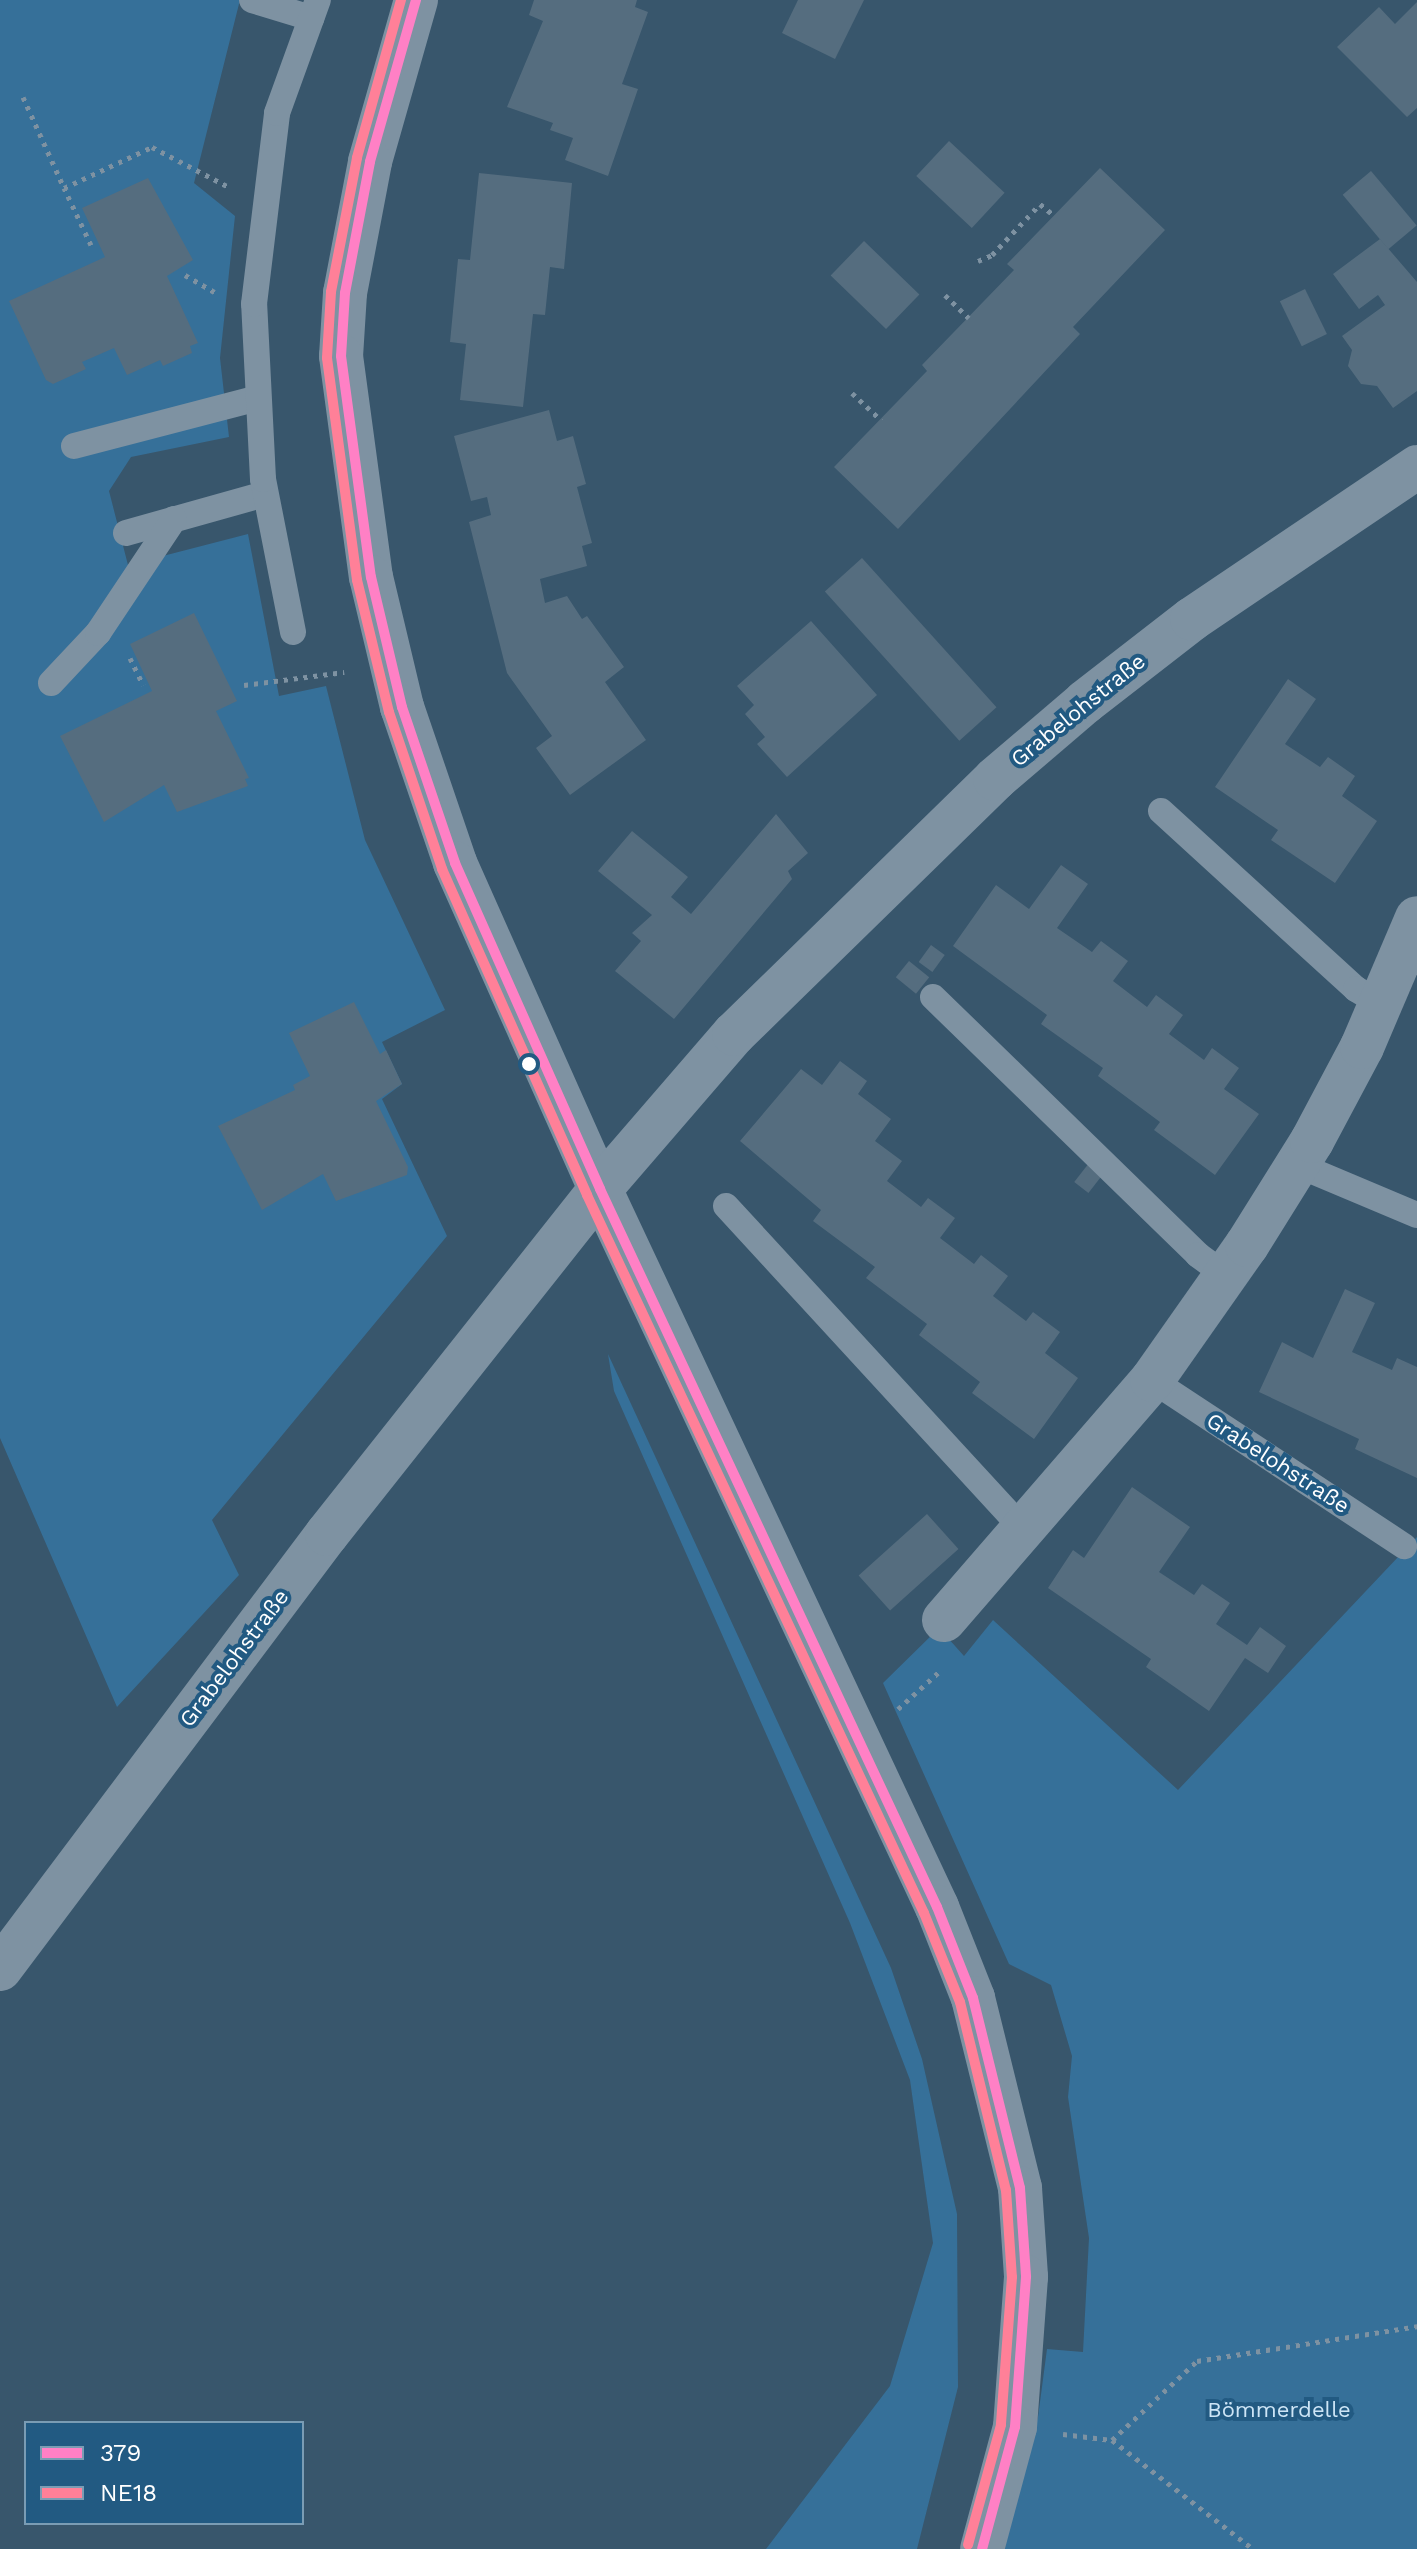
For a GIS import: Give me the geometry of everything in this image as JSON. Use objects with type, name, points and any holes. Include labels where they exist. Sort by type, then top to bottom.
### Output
[{"type":"street","points":[[416,0],[370,162],[345,293],[341,356],[353,473],[371,577],[425,784],[455,863],[600,1189],[783,1573],[937,1907],[973,1998],[1020,2188],[1026,2277],[1015,2427],[982,2549]]},
{"type":"street","name":"Grabelohstraße","points":[[0,1969],[327,1534],[600,1189],[734,1034],[995,779],[1192,619],[1416,471]]},
{"type":"street","points":[[944,1620],[1152,1380],[1226,1275],[1298,1165],[1383,1005],[1417,918]]},
{"type":"lane","points":[[252,0],[314,9],[277,113],[254,304],[255,399],[265,494],[293,632]]},
{"type":"lane","points":[[74,446],[255,399]]},
{"type":"lane","points":[[126,533],[265,494]]},
{"type":"lane","points":[[51,683],[98,633],[174,519]]},
{"type":"lane","points":[[1161,811],[1356,989],[1383,1005]]},
{"type":"lane","points":[[933,997],[1198,1255],[1226,1275]]},
{"type":"lane","points":[[1298,1165],[1417,1215]]},
{"type":"lane","points":[[726,1206],[1024,1530]]},
{"type":"lane","name":"Grabelohstraße","points":[[1152,1380],[1404,1546]]},
{"type":"path","points":[[23,97],[91,245]]},
{"type":"path","points":[[64,188],[152,147],[267,207]]},
{"type":"path","points":[[978,261],[992,255],[1040,204],[1055,216]]},
{"type":"path","points":[[945,295],[969,318]]},
{"type":"path","points":[[852,393],[881,420]]},
{"type":"path","points":[[244,685],[327,677]]},
{"type":"path","points":[[1112,2440],[1197,2361],[1417,2326]]},
{"type":"path","points":[[1015,2427],[1112,2440],[1253,2549]]},
{"type":"green space","points":[[0,0],[240,0],[194,183],[235,216],[220,358],[229,437],[131,457],[109,491],[128,565],[248,534],[279,696],[326,686],[365,840],[445,1010],[382,1042],[402,1084],[382,1099],[447,1236],[212,1520],[239,1575],[117,1707],[0,1438]]},
{"type":"green space","points":[[608,1354],[891,1968],[922,2059],[957,2214],[958,2387],[917,2549],[766,2549],[890,2386],[933,2243],[910,2080],[850,1923],[614,1391]]},
{"type":"green space","name":"Bömmerdelle","points":[[1417,1537],[1417,2549],[1002,2549],[1038,2417],[1047,2349],[1083,2352],[1089,2238],[1068,2097],[1072,2056],[1051,1985],[1009,1964],[883,1683],[939,1628],[964,1656],[993,1620],[1178,1790]]},
{"type":"building","points":[[534,0],[637,0],[635,7],[648,12],[622,84],[638,89],[608,176],[565,160],[573,138],[550,130],[553,123],[507,107],[543,21],[529,15]]},
{"type":"building","points":[[798,0],[864,0],[835,59],[782,33]]},
{"type":"building","points":[[1417,2],[1417,108],[1407,117],[1337,47],[1379,7],[1395,24]]},
{"type":"building","points":[[949,141],[1005,193],[972,228],[916,176]]},
{"type":"building","points":[[1100,168],[1165,230],[1073,327],[1080,334],[898,529],[834,467],[927,371],[922,365],[1014,270],[1007,264]]},
{"type":"building","points":[[1371,171],[1417,225],[1388,249],[1343,195]]},
{"type":"building","points":[[479,173],[572,183],[564,269],[550,267],[545,315],[533,314],[523,407],[460,400],[466,344],[450,342],[458,259],[470,260]]},
{"type":"building","points":[[148,178],[193,260],[167,276],[198,343],[190,346],[192,353],[163,366],[160,360],[127,375],[114,348],[82,362],[86,369],[53,384],[46,380],[9,301],[105,257],[82,208]]},
{"type":"building","points":[[1380,239],[1417,282],[1417,391],[1393,408],[1377,386],[1361,384],[1348,366],[1352,350],[1342,336],[1385,305],[1378,295],[1359,309],[1333,274]]},
{"type":"building","points":[[864,241],[919,294],[886,329],[831,276]]},
{"type":"building","points":[[1305,289],[1327,334],[1302,346],[1280,301]]},
{"type":"building","points":[[549,410],[557,441],[573,436],[586,484],[577,487],[592,543],[582,546],[587,566],[540,579],[545,603],[567,596],[582,619],[587,616],[624,667],[605,682],[646,740],[570,795],[536,748],[552,736],[507,673],[469,522],[491,515],[487,497],[471,501],[454,436]]},
{"type":"building","points":[[862,558],[996,707],[959,741],[825,591]]},
{"type":"building","points":[[194,613],[237,701],[216,711],[249,778],[245,779],[248,786],[177,812],[164,785],[104,822],[60,736],[152,691],[130,644]]},
{"type":"building","points":[[811,621],[877,695],[787,777],[757,744],[765,737],[745,714],[754,705],[737,686]]},
{"type":"building","points":[[1288,679],[1316,699],[1285,744],[1320,767],[1328,757],[1355,776],[1342,796],[1377,821],[1335,883],[1271,840],[1278,830],[1215,787]]},
{"type":"building","points":[[776,814],[808,853],[788,871],[792,879],[674,1019],[615,971],[641,941],[632,933],[652,915],[598,871],[632,831],[688,877],[671,897],[691,914]]},
{"type":"building","points":[[1061,865],[1088,884],[1057,928],[1092,952],[1101,941],[1128,961],[1113,981],[1147,1007],[1156,995],[1183,1015],[1169,1034],[1204,1060],[1212,1048],[1239,1068],[1224,1089],[1259,1114],[1215,1175],[1154,1130],[1160,1122],[1098,1076],[1103,1068],[1041,1024],[1047,1015],[953,946],[996,885],[1029,909]]},
{"type":"building","points":[[931,945],[945,955],[932,972],[919,962]]},
{"type":"building","points":[[909,961],[929,977],[916,994],[896,977]]},
{"type":"building","points":[[354,1002],[380,1054],[386,1050],[402,1084],[376,1101],[408,1167],[407,1175],[336,1201],[323,1174],[262,1210],[218,1126],[295,1090],[293,1085],[310,1076],[289,1033]]},
{"type":"building","points":[[840,1061],[867,1081],[858,1094],[891,1119],[875,1141],[902,1161],[887,1181],[921,1207],[928,1198],[955,1218],[940,1238],[974,1264],[981,1255],[1008,1276],[993,1296],[1026,1321],[1033,1312],[1060,1332],[1045,1353],[1078,1378],[1034,1439],[972,1393],[980,1382],[919,1335],[927,1324],[866,1278],[875,1267],[813,1221],[821,1210],[740,1141],[801,1069],[822,1085]]},
{"type":"building","points":[[1089,1163],[1103,1174],[1088,1193],[1074,1182]]},
{"type":"building","points":[[1345,1289],[1375,1303],[1352,1352],[1392,1370],[1397,1358],[1417,1367],[1417,1478],[1355,1449],[1359,1439],[1259,1392],[1282,1342],[1313,1358]]},
{"type":"building","points":[[1132,1487],[1190,1527],[1159,1572],[1194,1595],[1202,1584],[1230,1603],[1216,1624],[1247,1645],[1260,1627],[1286,1646],[1268,1673],[1245,1658],[1209,1711],[1146,1667],[1151,1659],[1048,1588],[1073,1550],[1084,1558]]},
{"type":"building","points":[[927,1514],[958,1549],[890,1610],[859,1576]]},
{"type":"transit line","name":"NE18","points":[[401,0],[357,158],[331,292],[327,358],[357,580],[389,712],[442,869],[587,1195],[924,1913],[960,2002],[1006,2190],[1012,2277],[1001,2425],[968,2545]]},
{"type":"transit line","name":"379","points":[[416,0],[370,162],[345,293],[341,356],[371,577],[402,707],[455,863],[600,1189],[937,1907],[973,1998],[1020,2188],[1026,2277],[1015,2427],[982,2549]]}]
